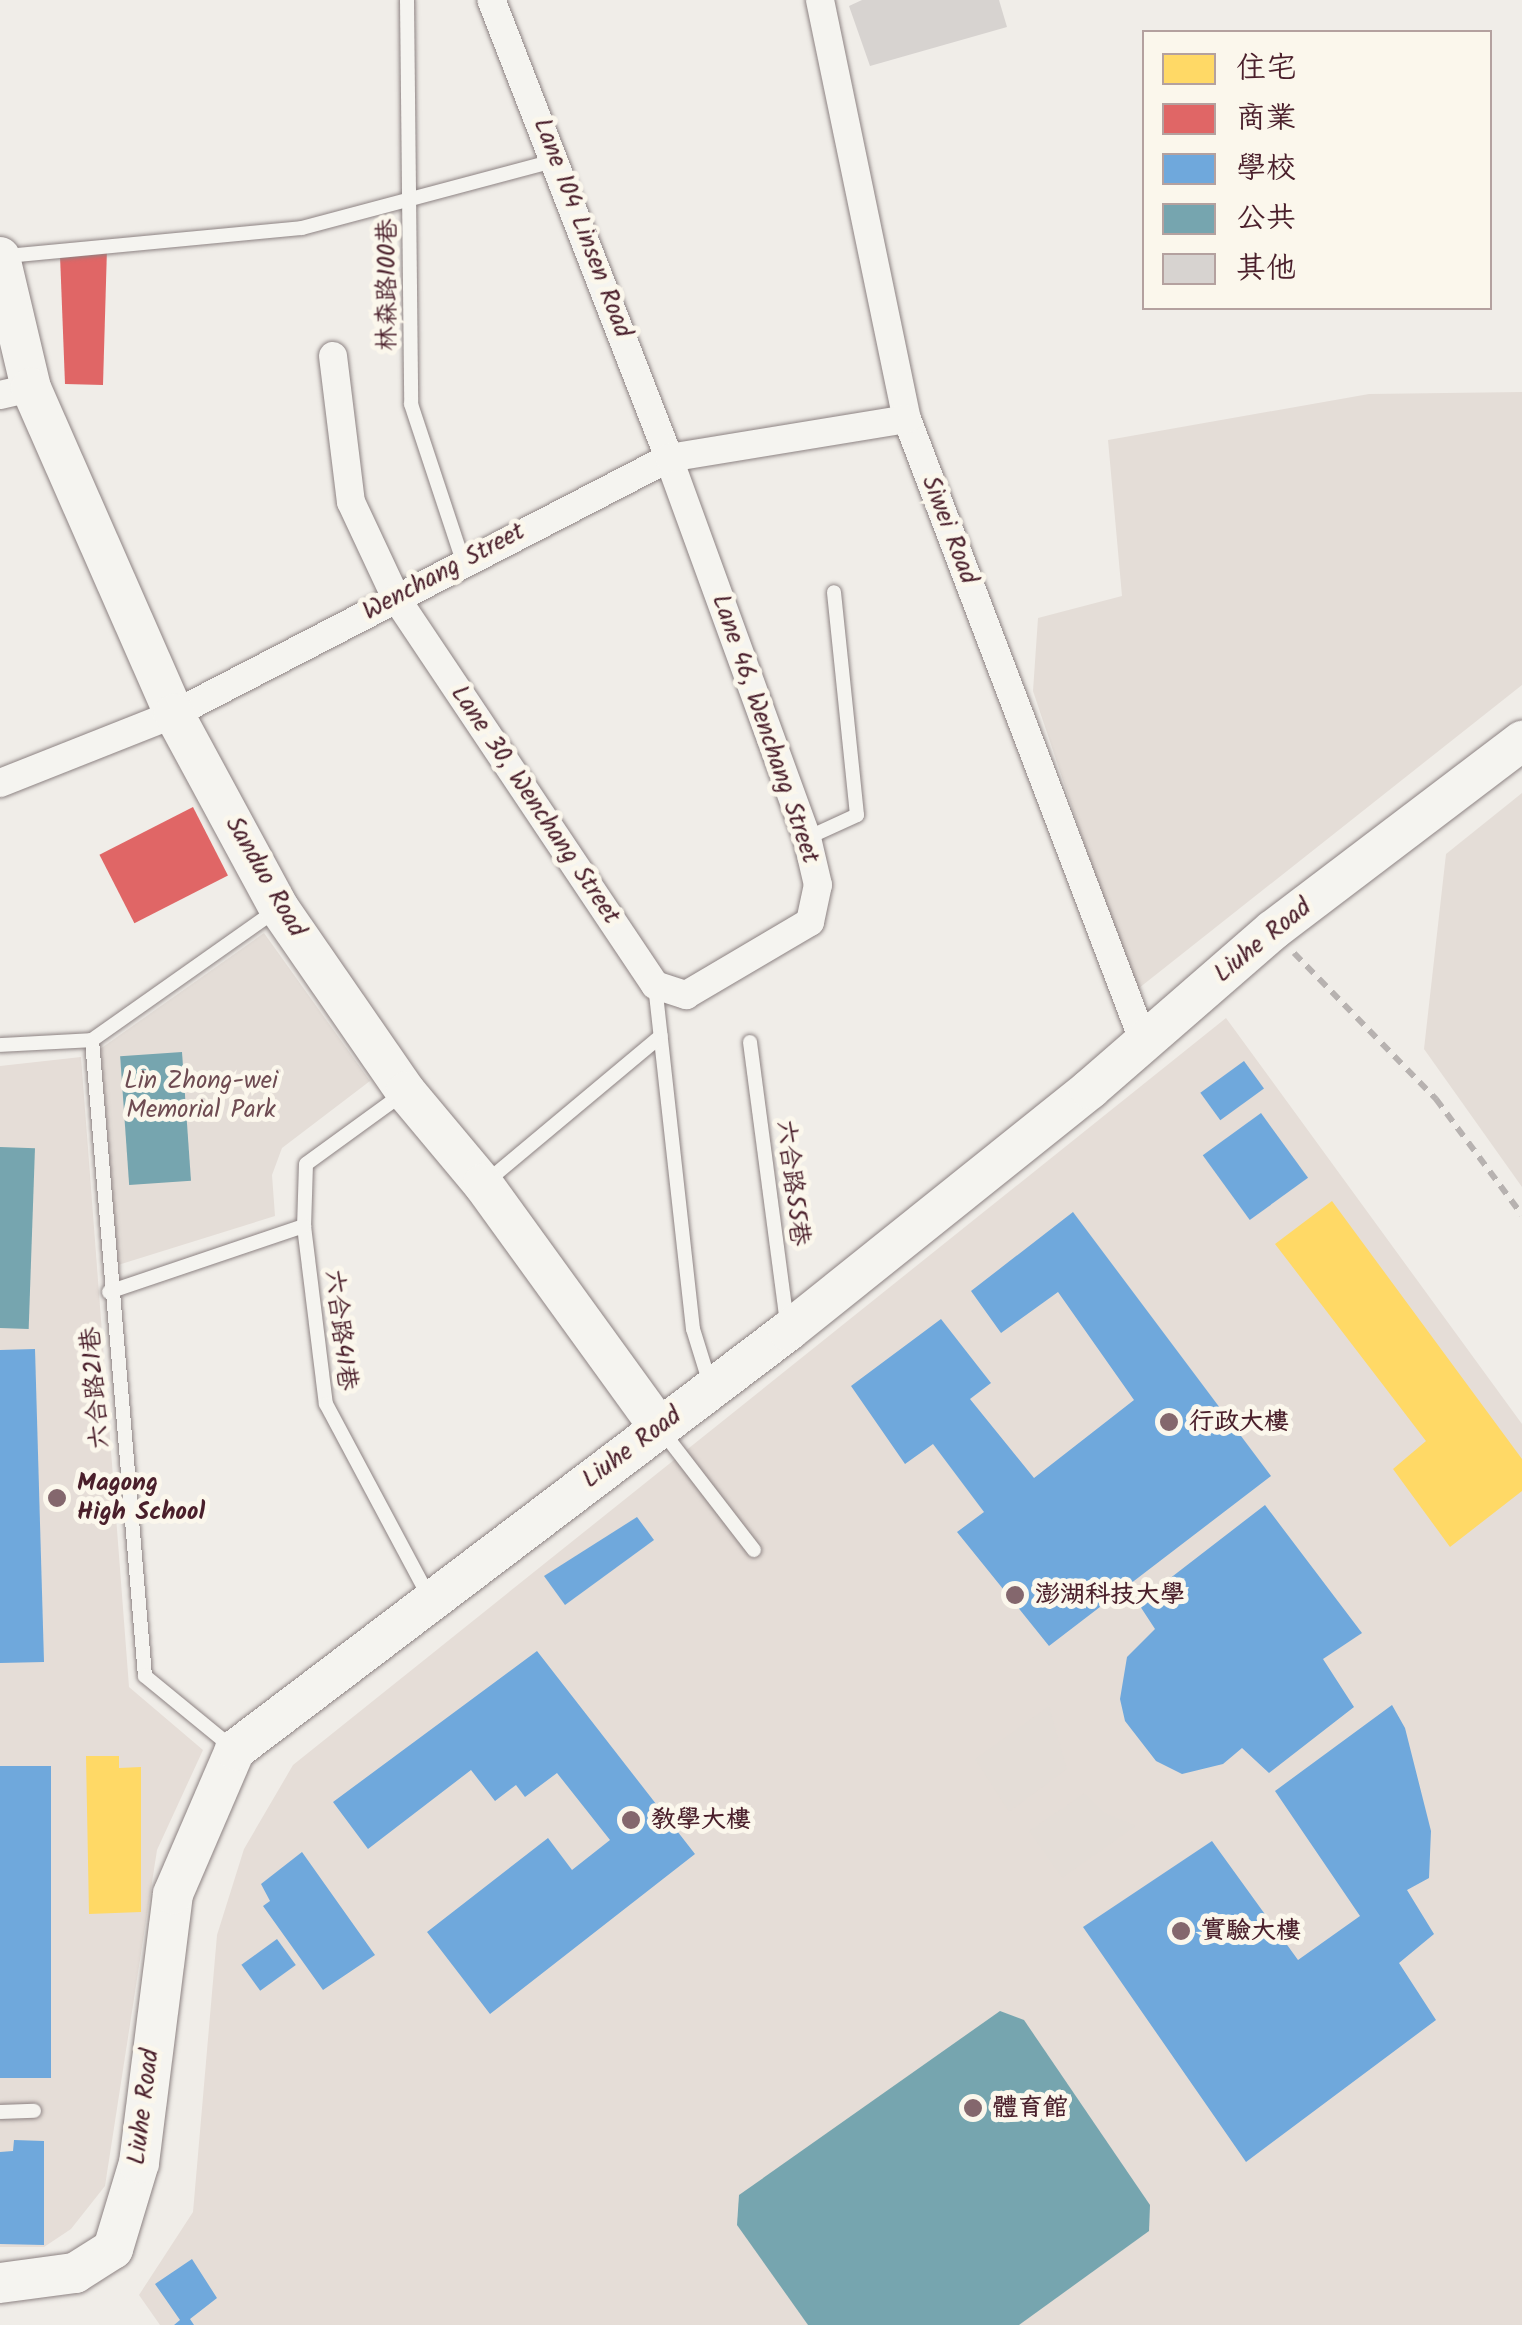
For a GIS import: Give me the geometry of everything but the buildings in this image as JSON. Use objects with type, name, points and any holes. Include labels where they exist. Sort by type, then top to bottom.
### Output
[{"type":"street","name":"Lane 104 Linsen Road","points":[[491,0],[557,160],[669,458]]},
{"type":"street","name":"Siwei Road","points":[[820,0],[907,419],[1143,1040]]},
{"type":"street","name":"Sanduo Road","points":[[0,257],[16,391],[174,714],[279,908],[406,1092],[483,1184],[659,1427]]},
{"type":"street","name":"Lane 30, Wenchang Street","points":[[333,356],[352,502],[396,598],[656,984]]},
{"type":"street","name":"Wenchang Street","points":[[0,783],[174,714],[463,561],[669,458],[907,419]]},
{"type":"street","name":"Lane 46, Wenchang Street","points":[[656,984],[686,995],[810,922],[818,885],[806,838],[669,458]]},
{"type":"street","name":"Liuhe Road","points":[[0,2282],[75,2273],[114,2250],[139,2164],[173,1894],[235,1750],[788,1331],[1272,930],[1522,742]]},
{"type":"lane","name":"林森路100巷","points":[[407,0],[411,404],[463,561]]},
{"type":"lane","points":[[0,257],[302,228],[557,160]]},
{"type":"lane","points":[[806,838],[857,815],[834,592]]},
{"type":"lane","points":[[0,1045],[92,1040],[279,908]]},
{"type":"lane","points":[[656,984],[693,1329],[711,1387]]},
{"type":"lane","points":[[483,1184],[661,1036]]},
{"type":"lane","name":"六合路21巷","points":[[92,1040],[109,1292],[146,1676],[235,1750]]},
{"type":"lane","name":"六合路55巷","points":[[750,1042],[788,1331]]},
{"type":"lane","name":"六合路41巷","points":[[406,1092],[306,1164],[304,1226],[326,1404],[431,1600]]},
{"type":"lane","points":[[109,1292],[304,1226]]},
{"type":"lane","points":[[659,1427],[754,1550]]},
{"type":"lane","points":[[0,2112],[34,2111]]},
{"type":"path","points":[[1272,930],[1436,1099],[1522,1216]]},
{"type":"shaded area","name":"澎湖科技大學","points":[[1226,1018],[1522,1424],[1522,2325],[160,2325],[139,2295],[193,2212],[217,1935],[244,1849],[293,1765]]},
{"type":"shaded area","name":"Magong High School","points":[[81,1057],[129,1687],[203,1750],[157,1850],[105,2186],[71,2229],[44,2247],[0,2247],[0,1066]]},
{"type":"green space","points":[[1522,392],[1522,685],[1134,992],[1033,691],[1038,618],[1122,596],[1108,440],[1369,394]]},
{"type":"green space","points":[[1522,793],[1522,1187],[1424,1049],[1446,854]]},
{"type":"green space","name":"Lin Zhong-wei Memorial Park","points":[[264,933],[370,1081],[282,1148],[272,1175],[275,1216],[118,1265],[100,1049]]},
{"type":"green space","points":[[1049,1706],[1067,1769],[1009,1812],[975,1759]]},
{"type":"green space","points":[[1085,1793],[1105,1813],[1136,1826],[1062,1878],[1029,1831]]},
{"type":"place","name":"行政大樓","points":[[1169,1422]]},
{"type":"place","name":"Magong High School","points":[[57,1498]]},
{"type":"place","name":"澎湖科技大學","points":[[1015,1595]]},
{"type":"place","name":"教學大樓","points":[[631,1820]]},
{"type":"place","name":"實驗大樓","points":[[1181,1931]]},
{"type":"place","name":"體育館","points":[[973,2108]]}]
